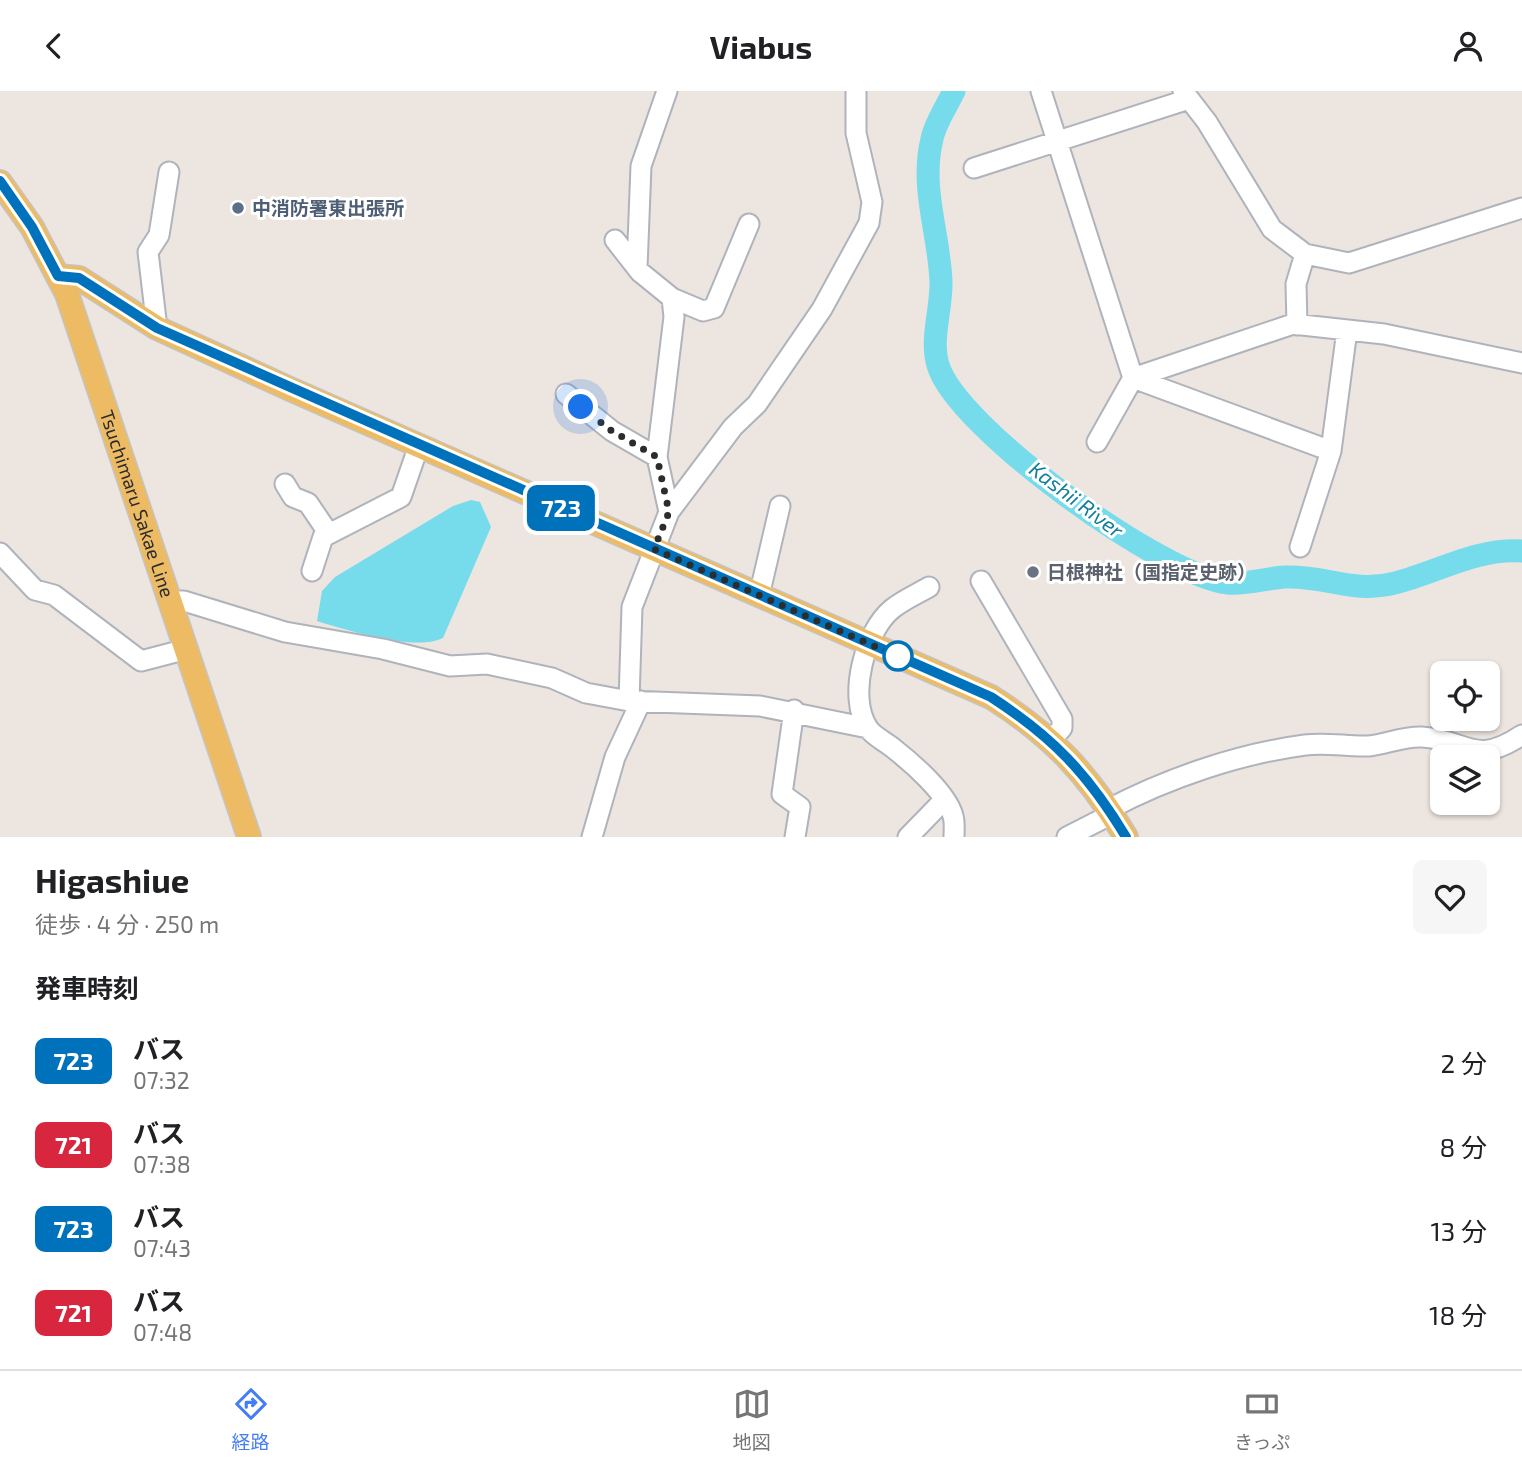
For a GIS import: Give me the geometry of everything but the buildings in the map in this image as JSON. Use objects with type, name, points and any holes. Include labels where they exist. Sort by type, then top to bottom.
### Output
[{"type":"main road","name":"Tsuchimaru Sakae Line","points":[[0,181],[32,227],[58,276],[95,376],[249,837]]},
{"type":"main road","points":[[58,276],[79,278],[157,328],[991,697],[1051,740],[1072,760],[1126,837]]},
{"type":"street","points":[[637,268],[641,166],[667,91]]},
{"type":"street","points":[[592,837],[615,757],[635,701],[632,607],[669,512],[733,427],[765,394],[822,309],[869,223],[872,202],[856,134],[856,91]]},
{"type":"street","points":[[1041,91],[1133,378]]},
{"type":"street","points":[[974,168],[1186,95],[1207,122],[1272,229],[1304,254],[1349,263],[1522,208]]},
{"type":"street","points":[[157,328],[148,252],[159,235],[169,172]]},
{"type":"street","points":[[615,240],[637,268],[672,298],[703,311],[714,308],[749,224]]},
{"type":"street","points":[[1297,325],[1296,284],[1304,254]]},
{"type":"street","points":[[669,512],[657,457],[674,317],[672,298]]},
{"type":"street","points":[[1097,443],[1133,378],[1297,325],[1441,343],[1522,363]]},
{"type":"street","points":[[1300,547],[1331,451],[1348,330]]},
{"type":"street","points":[[1133,378],[1331,451]]},
{"type":"street","points":[[566,394],[612,431],[657,457]]},
{"type":"street","points":[[312,571],[323,537],[401,497],[419,445]]},
{"type":"street","points":[[285,484],[293,497],[308,503],[329,534]]},
{"type":"street","points":[[759,596],[779,506]]},
{"type":"street","points":[[0,553],[35,590],[54,596],[141,661],[187,649]]},
{"type":"street","points":[[981,581],[1062,719],[1062,728],[1051,740]]},
{"type":"street","points":[[868,728],[860,699],[860,673],[868,643],[892,609],[929,587]]},
{"type":"street","points":[[171,601],[184,601],[285,632],[383,649],[450,666],[487,664],[552,678],[586,693],[635,701],[760,706],[793,710],[868,728],[909,761],[944,800],[954,817],[954,837]]},
{"type":"street","points":[[793,710],[782,794],[800,807],[795,837]]},
{"type":"street","points":[[1067,837],[1148,789],[1216,767],[1306,745],[1369,745],[1423,737],[1487,752],[1503,748],[1522,735]]},
{"type":"street","points":[[908,837],[944,800]]},
{"type":"water","points":[[471,500],[480,502],[491,527],[443,638],[431,642],[399,641],[317,621],[322,591],[335,577],[453,506]]},
{"type":"waterway","name":"Kashii River","points":[[954,91],[936,127],[929,157],[929,192],[941,281],[936,355],[938,365],[953,392],[982,425],[1021,460],[1112,528],[1158,555],[1198,574],[1228,583],[1299,577],[1380,586],[1489,553],[1522,551]]},
{"type":"bus line","name":"723","points":[[0,181],[32,227],[58,276],[70,275],[79,278],[122,309],[157,328],[991,697],[1020,715],[1072,760],[1126,837]]},
{"type":"place","name":"中消防署東出張所","points":[[238,208]]},
{"type":"place","name":"日根神社（国指定史跡）","points":[[1033,572]]},
{"type":"route","points":[[581,407],[612,431],[657,457],[669,512],[654,549],[906,660],[898,656]]}]
